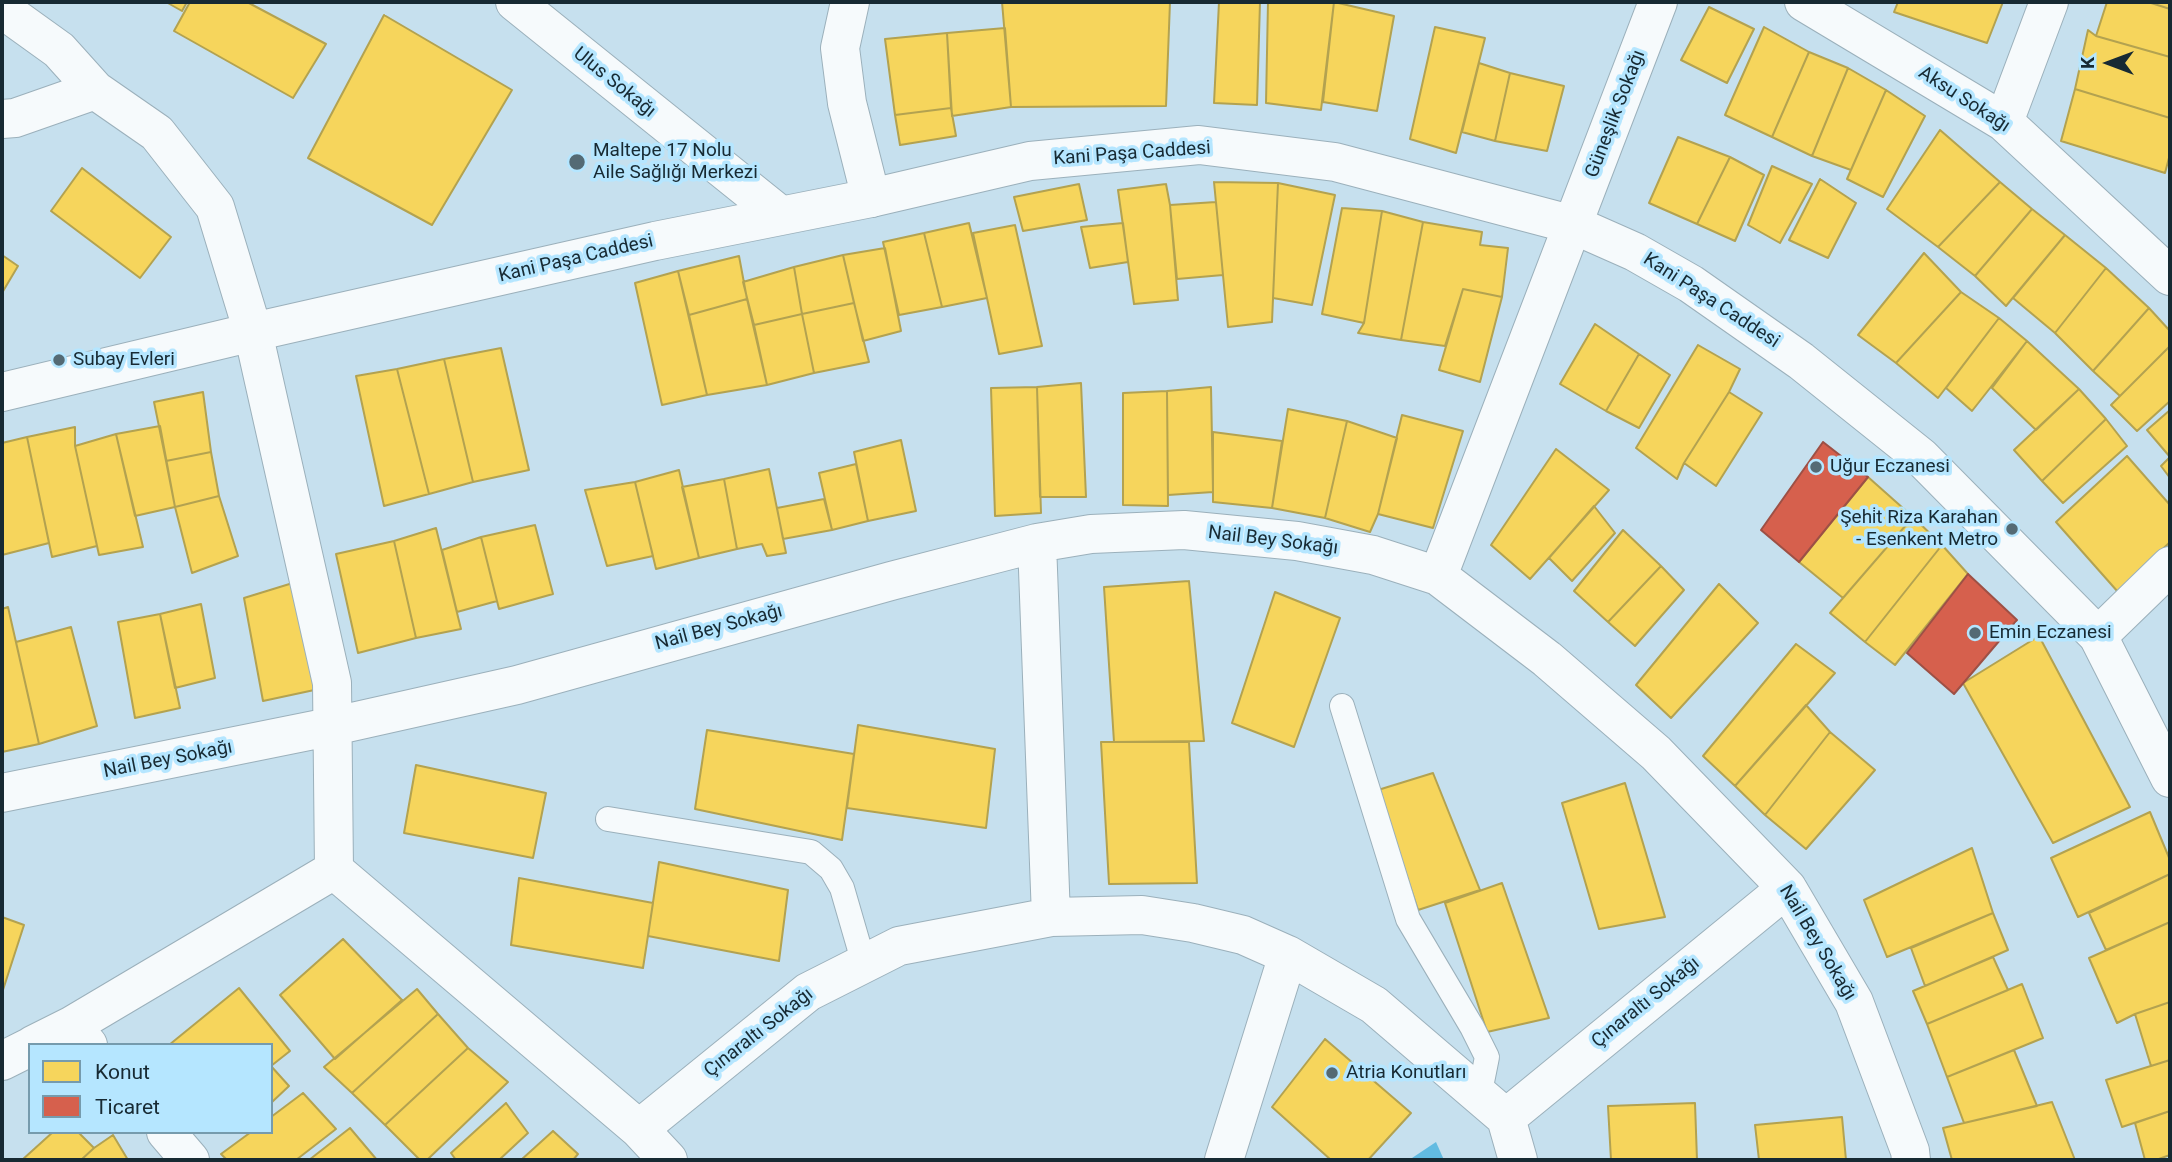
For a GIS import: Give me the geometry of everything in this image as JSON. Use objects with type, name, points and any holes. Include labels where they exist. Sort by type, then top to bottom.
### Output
[{"type":"street","name":"Ulus Sokağı","points":[[515,2],[780,215]]},
{"type":"street","points":[[850,2],[839,48],[847,103],[871,198]]},
{"type":"street","name":"Güneşlik Sokağı","points":[[1574,225],[1658,2]]},
{"type":"street","name":"Aksu Sokağı","points":[[1804,2],[2004,122],[2170,276]]},
{"type":"street","points":[[2004,122],[2049,2]]},
{"type":"street","points":[[2,9],[59,50],[95,90],[157,133],[215,207],[253,332],[332,683],[334,870],[639,1129],[665,1159]]},
{"type":"street","points":[[2,119],[15,118],[95,90]]},
{"type":"street","name":"Kani Paşa Caddesi","points":[[2,391],[642,244],[871,198],[1030,161],[1199,145],[1335,162],[1574,225],[1634,252],[1691,284],[1801,361],[1921,457],[2098,636],[2170,778]]},
{"type":"street","points":[[1438,576],[1574,225]]},
{"type":"street","name":"Nail Bey Sokağı","points":[[2,793],[334,726],[517,685],[692,635],[1037,543],[1091,534],[1184,530],[1297,541],[1373,555],[1438,576],[1547,659],[1656,753],[1787,888],[1854,1002],[1910,1151],[1911,1160]]},
{"type":"street","points":[[1037,543],[1051,917]]},
{"type":"street","points":[[2098,636],[2170,566]]},
{"type":"street","points":[[45,1043],[79,1035],[334,870]]},
{"type":"street","name":"Çınaraltı Sokağı","points":[[639,1129],[808,992],[899,946],[1051,917],[1142,915],[1243,935],[1288,955],[1374,1005],[1506,1118],[1787,888]]},
{"type":"street","points":[[1224,1160],[1288,955]]},
{"type":"street","points":[[2,1061],[28,1048]]},
{"type":"street","points":[[1506,1118],[1518,1160]]},
{"type":"street","points":[[168,1134],[190,1160]]},
{"type":"lane","points":[[1342,706],[1408,919],[1487,1057],[1482,1082],[1476,1092]]},
{"type":"lane","points":[[608,819],[811,852],[831,869],[842,888],[864,964]]},
{"type":"water","points":[[1436,1142],[1444,1160],[1409,1160]]},
{"type":"building: Konut","points":[[166,2],[187,2],[182,11]]},
{"type":"building: Konut","points":[[190,2],[247,2],[326,44],[293,98],[174,31]]},
{"type":"building: Konut","points":[[1002,2],[1170,2],[1166,106],[1011,107]]},
{"type":"building: Konut","points":[[1219,2],[1260,2],[1257,105],[1214,103]]},
{"type":"building: Konut","points":[[1268,2],[1334,2],[1321,110],[1266,103]]},
{"type":"building: Konut","points":[[1334,2],[1394,16],[1377,111],[1323,102]]},
{"type":"building: Konut","points":[[1898,2],[2003,2],[1987,43],[1894,12]]},
{"type":"building: Konut","points":[[2107,2],[2148,2],[2170,9],[2170,57],[2096,36]]},
{"type":"building: Konut","points":[[2148,2],[2170,2],[2170,9]]},
{"type":"building: Konut","points":[[1709,7],[1754,29],[1727,83],[1681,60]]},
{"type":"building: Konut","points":[[384,15],[512,90],[432,225],[308,158]]},
{"type":"building: Konut","points":[[1435,27],[1485,38],[1456,153],[1410,139]]},
{"type":"building: Konut","points":[[1764,27],[1809,52],[1772,137],[1725,115]]},
{"type":"building: Konut","points":[[1005,28],[1011,107],[952,116],[947,33]]},
{"type":"building: Konut","points":[[2088,30],[2096,36],[2170,57],[2170,118],[2075,89]]},
{"type":"building: Konut","points":[[947,33],[951,108],[895,115],[885,39]]},
{"type":"building: Konut","points":[[1809,52],[1848,68],[1812,156],[1772,137]]},
{"type":"building: Konut","points":[[1479,63],[1510,73],[1495,141],[1462,132]]},
{"type":"building: Konut","points":[[1848,68],[1886,90],[1851,170],[1812,156]]},
{"type":"building: Konut","points":[[1510,73],[1564,86],[1547,151],[1495,141]]},
{"type":"building: Konut","points":[[2075,89],[2170,118],[2170,154],[2165,173],[2061,141]]},
{"type":"building: Konut","points":[[1886,90],[1925,116],[1883,197],[1847,179]]},
{"type":"building: Konut","points":[[951,108],[956,136],[900,145],[895,115]]},
{"type":"building: Konut","points":[[1940,130],[2000,182],[1938,247],[1887,209]]},
{"type":"building: Konut","points":[[1678,137],[1730,157],[1697,224],[1649,203]]},
{"type":"building: Konut","points":[[1730,157],[1764,175],[1735,241],[1697,224]]},
{"type":"building: Konut","points":[[1772,166],[1812,184],[1780,243],[1748,225]]},
{"type":"building: Konut","points":[[82,168],[171,237],[140,278],[51,211]]},
{"type":"building: Konut","points":[[1820,179],[1856,203],[1828,258],[1789,240]]},
{"type":"building: Konut","points":[[1214,182],[1278,183],[1272,322],[1228,327]]},
{"type":"building: Konut","points":[[2000,182],[2032,209],[1975,276],[1938,247]]},
{"type":"building: Konut","points":[[1278,183],[1335,195],[1312,305],[1273,298]]},
{"type":"building: Konut","points":[[1079,184],[1087,220],[1023,231],[1014,197]]},
{"type":"building: Konut","points":[[1166,184],[1178,300],[1134,304],[1118,190]]},
{"type":"building: Konut","points":[[1216,202],[1223,275],[1177,279],[1170,205]]},
{"type":"building: Konut","points":[[1342,208],[1382,211],[1364,323],[1322,314]]},
{"type":"building: Konut","points":[[2032,209],[2065,235],[2006,306],[1975,276]]},
{"type":"building: Konut","points":[[1382,211],[1423,222],[1401,340],[1358,333],[1364,323]]},
{"type":"building: Konut","points":[[1423,222],[1482,232],[1480,245],[1508,248],[1502,297],[1463,289],[1445,346],[1401,340]]},
{"type":"building: Konut","points":[[969,223],[987,298],[942,307],[924,233]]},
{"type":"building: Konut","points":[[1123,223],[1128,262],[1090,268],[1081,227]]},
{"type":"building: Konut","points":[[1015,225],[1042,346],[999,354],[973,233]]},
{"type":"building: Konut","points":[[924,233],[942,307],[899,315],[883,242]]},
{"type":"building: Konut","points":[[2065,235],[2106,268],[2055,333],[2013,298]]},
{"type":"building: Konut","points":[[885,248],[901,331],[863,341],[843,255]]},
{"type":"building: Konut","points":[[1924,253],[1961,292],[1896,363],[1858,335]]},
{"type":"building: Konut","points":[[2,255],[18,266],[2,293]]},
{"type":"building: Konut","points":[[843,255],[854,303],[802,314],[794,267]]},
{"type":"building: Konut","points":[[739,256],[747,299],[689,315],[678,271]]},
{"type":"building: Konut","points":[[794,267],[802,314],[754,325],[743,282]]},
{"type":"building: Konut","points":[[2106,268],[2149,308],[2093,371],[2055,333]]},
{"type":"building: Konut","points":[[678,271],[707,395],[662,405],[635,283]]},
{"type":"building: Konut","points":[[1463,289],[1502,297],[1480,382],[1439,370]]},
{"type":"building: Konut","points":[[1961,292],[1999,318],[1938,398],[1896,363]]},
{"type":"building: Konut","points":[[747,299],[767,385],[707,395],[689,315]]},
{"type":"building: Konut","points":[[854,303],[869,362],[814,373],[802,314]]},
{"type":"building: Konut","points":[[2149,308],[2170,331],[2170,346],[2120,396],[2093,371]]},
{"type":"building: Konut","points":[[802,314],[814,373],[767,385],[754,325]]},
{"type":"building: Konut","points":[[1999,318],[2027,341],[1972,411],[1946,388]]},
{"type":"building: Konut","points":[[1595,324],[1639,354],[1606,411],[1560,384]]},
{"type":"building: Konut","points":[[2027,341],[2079,389],[2036,430],[1992,388]]},
{"type":"building: Konut","points":[[1698,345],[1740,369],[1677,479],[1636,448]]},
{"type":"building: Konut","points":[[2170,346],[2170,401],[2137,431],[2111,405]]},
{"type":"building: Konut","points":[[501,348],[529,470],[473,482],[444,359]]},
{"type":"building: Konut","points":[[1639,354],[1670,375],[1639,428],[1606,411]]},
{"type":"building: Konut","points":[[444,359],[473,482],[429,494],[397,369]]},
{"type":"building: Konut","points":[[397,369],[429,494],[384,506],[356,376]]},
{"type":"building: Konut","points":[[1081,383],[1086,497],[1040,497],[1037,387]]},
{"type":"building: Konut","points":[[1037,387],[1041,513],[995,516],[991,388]]},
{"type":"building: Konut","points":[[1211,387],[1213,492],[1168,495],[1167,391]]},
{"type":"building: Konut","points":[[2079,389],[2106,419],[2042,481],[2014,450]]},
{"type":"building: Konut","points":[[1167,391],[1168,506],[1123,505],[1123,393]]},
{"type":"building: Konut","points":[[203,392],[211,452],[166,461],[154,402]]},
{"type":"building: Konut","points":[[1729,392],[1762,413],[1716,486],[1684,463]]},
{"type":"building: Konut","points":[[1288,409],[1347,421],[1325,518],[1272,508]]},
{"type":"building: Konut","points":[[2170,410],[2170,457],[2147,430]]},
{"type":"building: Konut","points":[[1402,415],[1463,431],[1433,528],[1378,514]]},
{"type":"building: Konut","points":[[2106,419],[2127,446],[2063,503],[2042,481]]},
{"type":"building: Konut","points":[[1347,421],[1397,438],[1378,514],[1370,532],[1325,518]]},
{"type":"building: Konut","points":[[160,426],[175,507],[135,516],[116,434]]},
{"type":"building: Konut","points":[[75,427],[75,446],[97,546],[52,557],[27,437]]},
{"type":"building: Konut","points":[[1213,432],[1282,441],[1272,508],[1213,502]]},
{"type":"building: Konut","points":[[116,434],[143,547],[99,555],[75,446]]},
{"type":"building: Konut","points":[[27,437],[49,543],[2,555],[2,443]]},
{"type":"building: Konut","points":[[901,440],[916,511],[868,521],[854,452]]},
{"type":"building: Konut","points":[[1556,449],[1609,490],[1530,579],[1491,545]]},
{"type":"building: Konut","points":[[211,452],[219,496],[175,507],[166,461]]},
{"type":"building: Konut","points":[[2127,456],[2170,505],[2170,542],[2118,592],[2056,522]]},
{"type":"building: Konut","points":[[2170,457],[2170,478],[2161,466]]},
{"type":"building: Konut","points":[[856,464],[868,521],[832,530],[819,473]]},
{"type":"building: Konut","points":[[769,469],[786,553],[767,556],[762,544],[737,549],[724,479]]},
{"type":"building: Konut","points":[[679,470],[699,558],[656,569],[635,482]]},
{"type":"building: Konut","points":[[1868,477],[1913,517],[1843,598],[1799,562]]},
{"type":"building: Konut","points":[[724,479],[737,549],[699,558],[682,487]]},
{"type":"building: Konut","points":[[635,482],[653,556],[607,566],[585,490]]},
{"type":"building: Konut","points":[[219,496],[238,556],[192,573],[175,507]]},
{"type":"building: Konut","points":[[824,499],[832,530],[783,539],[777,508]]},
{"type":"building: Konut","points":[[1594,506],[1615,533],[1572,581],[1549,558]]},
{"type":"building: Konut","points":[[1913,517],[1942,545],[1865,642],[1830,613]]},
{"type":"building: Konut","points":[[535,525],[553,594],[499,609],[481,537]]},
{"type":"building: Konut","points":[[436,528],[461,629],[416,638],[394,541]]},
{"type":"building: Konut","points":[[1623,530],[1661,566],[1608,622],[1574,591]]},
{"type":"building: Konut","points":[[481,537],[497,601],[457,612],[442,550]]},
{"type":"building: Konut","points":[[394,541],[416,638],[358,653],[336,554]]},
{"type":"building: Konut","points":[[1942,545],[1968,574],[1895,665],[1865,642]]},
{"type":"building: Konut","points":[[1661,566],[1684,590],[1635,646],[1608,622]]},
{"type":"building: Konut","points":[[1189,581],[1204,741],[1114,742],[1104,587]]},
{"type":"building: Konut","points":[[296,582],[319,689],[263,701],[244,598]]},
{"type":"building: Konut","points":[[1719,584],[1758,623],[1671,718],[1636,685]]},
{"type":"building: Konut","points":[[1275,592],[1340,618],[1294,747],[1232,723]]},
{"type":"building: Konut","points":[[201,604],[215,678],[175,688],[160,614]]},
{"type":"building: Konut","points":[[8,607],[39,744],[2,752],[2,609]]},
{"type":"building: Konut","points":[[160,614],[180,708],[135,718],[118,622]]},
{"type":"building: Konut","points":[[71,627],[97,726],[39,744],[16,642]]},
{"type":"building: Konut","points":[[2039,636],[2130,807],[2053,843],[1963,683]]},
{"type":"building: Konut","points":[[1796,644],[1835,673],[1735,786],[1703,756]]},
{"type":"building: Konut","points":[[1806,705],[1830,732],[1765,815],[1735,786]]},
{"type":"building: Konut","points":[[858,725],[995,749],[986,828],[847,808]]},
{"type":"building: Konut","points":[[707,730],[854,754],[842,840],[695,809]]},
{"type":"building: Konut","points":[[1830,732],[1875,770],[1806,849],[1765,815]]},
{"type":"building: Konut","points":[[1101,742],[1189,742],[1197,883],[1109,884]]},
{"type":"building: Konut","points":[[416,765],[546,793],[533,858],[404,833]]},
{"type":"building: Konut","points":[[1433,773],[1480,890],[1418,910],[1378,790]]},
{"type":"building: Konut","points":[[1625,783],[1665,917],[1599,929],[1562,803]]},
{"type":"building: Konut","points":[[2150,812],[2170,860],[2170,874],[2078,917],[2051,858]]},
{"type":"building: Konut","points":[[1972,848],[1993,913],[1887,957],[1864,900]]},
{"type":"building: Konut","points":[[659,862],[788,890],[779,961],[648,936]]},
{"type":"building: Konut","points":[[2170,874],[2170,922],[2106,950],[2089,913]]},
{"type":"building: Konut","points":[[519,878],[653,903],[643,968],[511,945]]},
{"type":"building: Konut","points":[[1502,883],[1549,1018],[1487,1032],[1445,903]]},
{"type":"building: Konut","points":[[1993,913],[2008,950],[1925,986],[1911,948]]},
{"type":"building: Konut","points":[[2,917],[24,925],[2,993]]},
{"type":"building: Konut","points":[[2170,922],[2170,1002],[2117,1023],[2089,958]]},
{"type":"building: Konut","points":[[343,939],[402,1000],[335,1059],[280,995]]},
{"type":"building: Konut","points":[[1993,957],[2008,990],[1927,1024],[1913,991]]},
{"type":"building: Konut","points":[[2022,984],[2043,1038],[1947,1077],[1927,1024]]},
{"type":"building: Konut","points":[[239,988],[290,1051],[273,1064],[273,1043],[171,1043]]},
{"type":"building: Konut","points":[[417,989],[438,1014],[352,1093],[324,1067]]},
{"type":"building: Konut","points":[[2170,1002],[2170,1060],[2151,1066],[2135,1014]]},
{"type":"building: Konut","points":[[438,1014],[468,1048],[385,1125],[352,1093]]},
{"type":"building: Konut","name":"Atria Konutları","points":[[1325,1039],[1411,1113],[1368,1160],[1331,1160],[1272,1107]]},
{"type":"building: Konut","points":[[468,1048],[508,1082],[427,1160],[420,1160],[385,1125]]},
{"type":"building: Konut","points":[[2014,1050],[2037,1106],[1964,1123],[1947,1077]]},
{"type":"building: Konut","points":[[2170,1060],[2170,1111],[2122,1127],[2106,1080]]},
{"type":"building: Konut","points":[[273,1068],[289,1086],[273,1101]]},
{"type":"building: Konut","points":[[303,1093],[336,1129],[296,1160],[227,1160],[221,1154],[248,1134],[273,1134],[273,1116]]},
{"type":"building: Konut","points":[[2052,1102],[2075,1160],[1952,1160],[1943,1128]]},
{"type":"building: Konut","points":[[506,1103],[528,1133],[499,1160],[456,1160],[451,1153]]},
{"type":"building: Konut","points":[[1695,1103],[1697,1160],[1611,1160],[1608,1106]]},
{"type":"building: Konut","points":[[2170,1111],[2170,1155],[2156,1160],[2145,1160],[2135,1123]]},
{"type":"building: Konut","points":[[1842,1117],[1846,1160],[1759,1160],[1755,1125]]},
{"type":"building: Konut","points":[[350,1128],[377,1160],[309,1160]]},
{"type":"building: Konut","points":[[553,1131],[578,1154],[573,1160],[521,1160]]},
{"type":"building: Konut","points":[[51,1134],[80,1134],[94,1148],[81,1160],[22,1160]]},
{"type":"building: Konut","points":[[113,1135],[128,1160],[81,1160],[94,1148]]},
{"type":"building: Ticaret","points":[[1823,442],[1868,477],[1799,562],[1761,530]]},
{"type":"building: Ticaret","points":[[1968,574],[2017,620],[1954,694],[1907,653]]},
{"type":"place","name":"Maltepe 17 Nolu Aile Sağlığı Merkezi","points":[[577,162]]},
{"type":"place","name":"Subay Evleri","points":[[59,360]]},
{"type":"place","name":"Uğur Eczanesi","points":[[1816,467]]},
{"type":"place","name":"Şehi̇t Riza Karahan - Esenkent Metro","points":[[2012,529]]},
{"type":"place","name":"Emin Eczanesi","points":[[1975,633]]},
{"type":"place","name":"Atria Konutları","points":[[1332,1073]]}]
